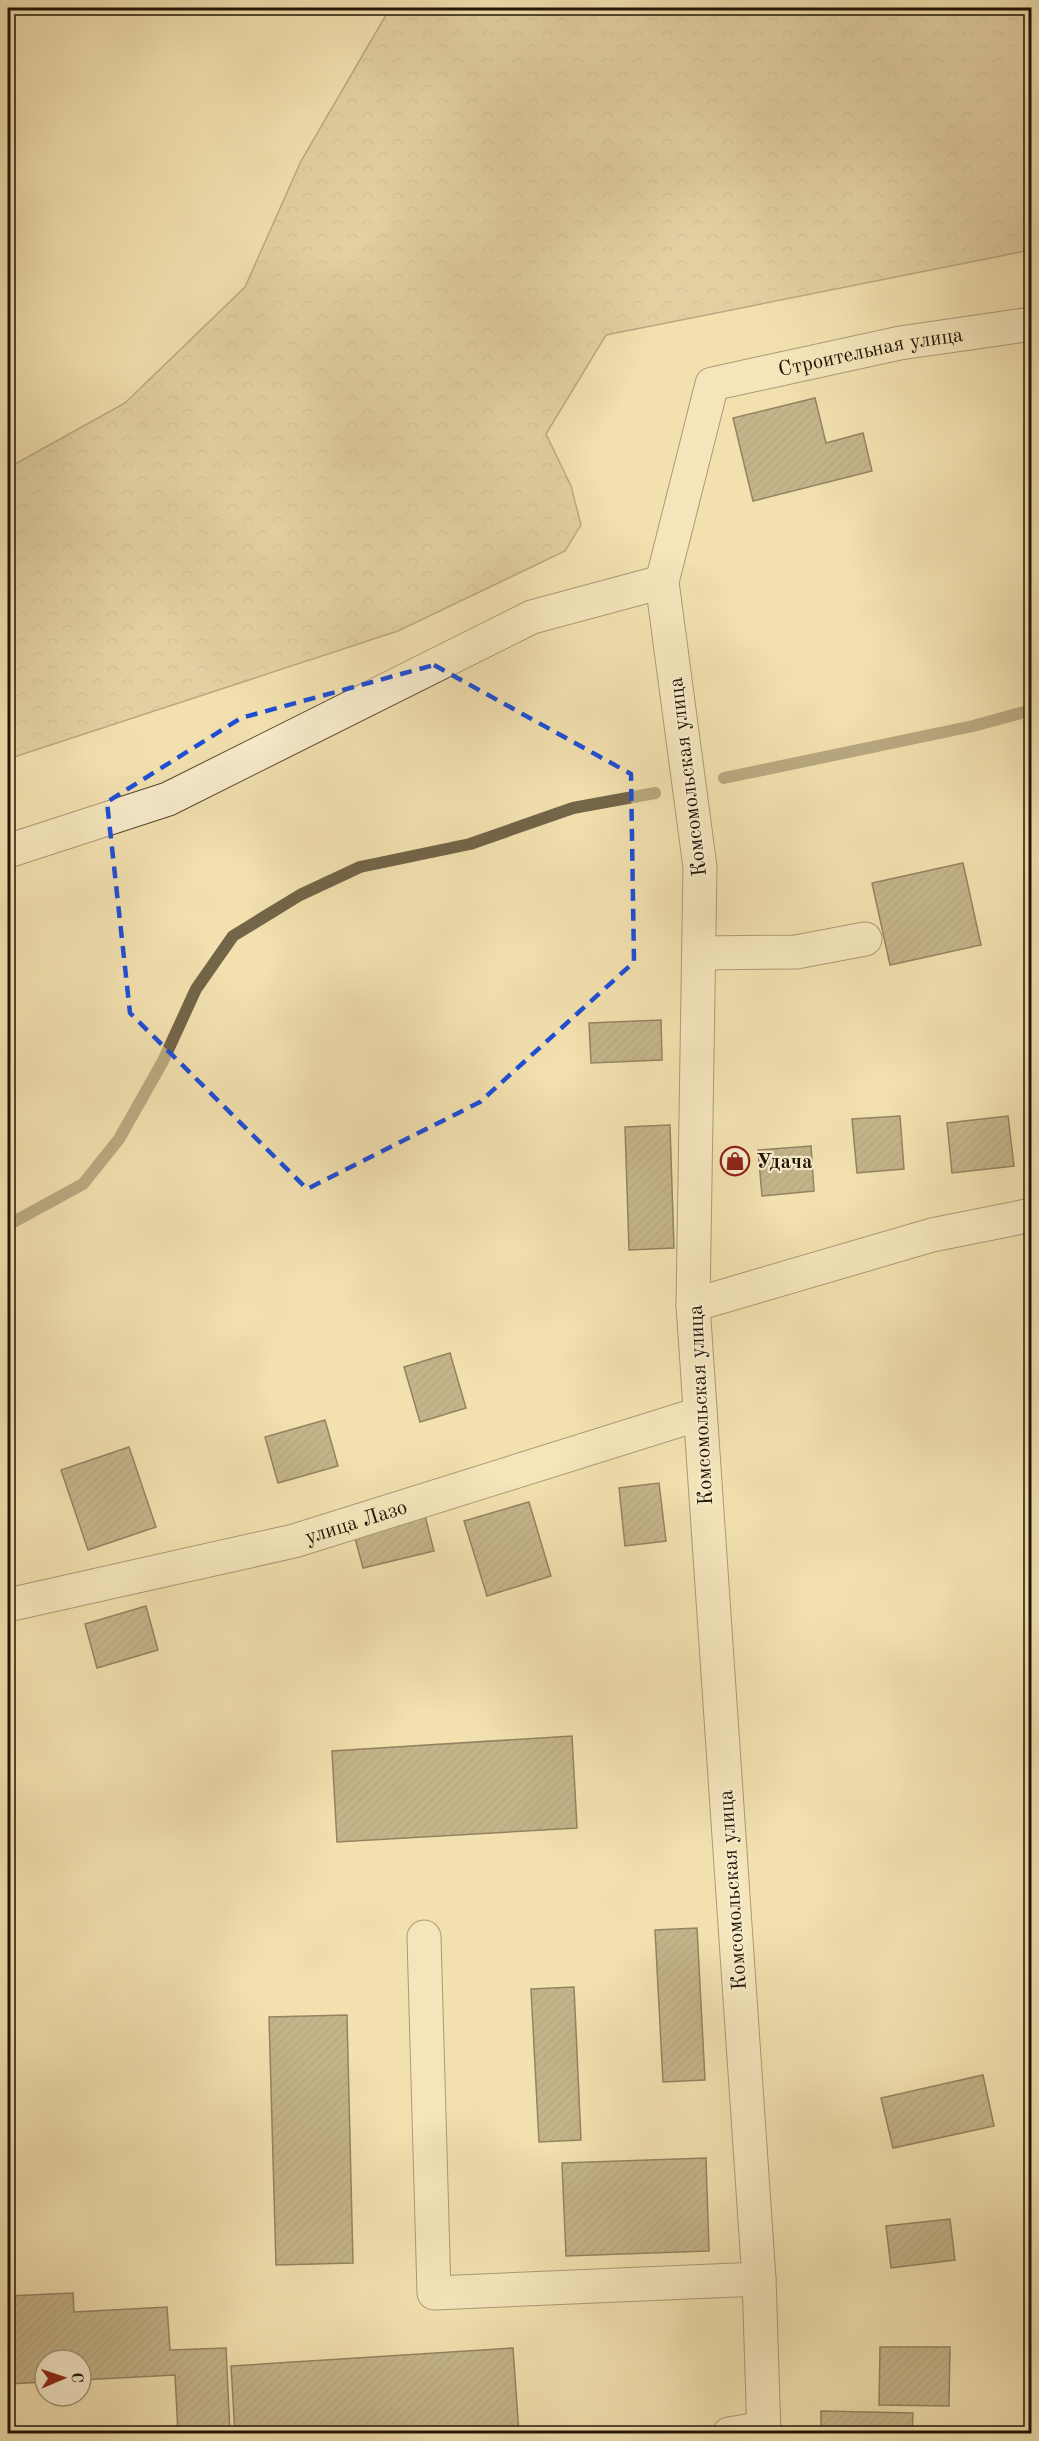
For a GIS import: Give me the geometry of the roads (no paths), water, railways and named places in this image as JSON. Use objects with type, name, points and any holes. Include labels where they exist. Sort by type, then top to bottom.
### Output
[{"type":"street","name":"Строительная улица","points":[[712,384],[900,343],[1032,324]]},
{"type":"street","name":"Комсомольская улица","points":[[712,384],[662,582],[700,867],[693,1305],[759,2279],[764,2431]]},
{"type":"street","points":[[8,850],[168,799],[532,617],[662,582]]},
{"type":"street","points":[[699,953],[796,952],[865,939]]},
{"type":"street","points":[[693,1305],[932,1235],[1032,1215]]},
{"type":"street","name":"улица Лазо","points":[[8,1605],[294,1541],[699,1414]]},
{"type":"street","points":[[424,1937],[434,2293],[759,2279]]},
{"type":"street","points":[[729,2433],[764,2431]]},
{"type":"waterway","points":[[724,778],[973,726],[1032,710]]},
{"type":"waterway","points":[[8,1225],[83,1184],[119,1139],[163,1061],[196,989],[233,936],[300,895],[360,867],[470,844],[573,808],[655,793]]},
{"type":"place","name":"Удача","points":[[735,1161]]}]
